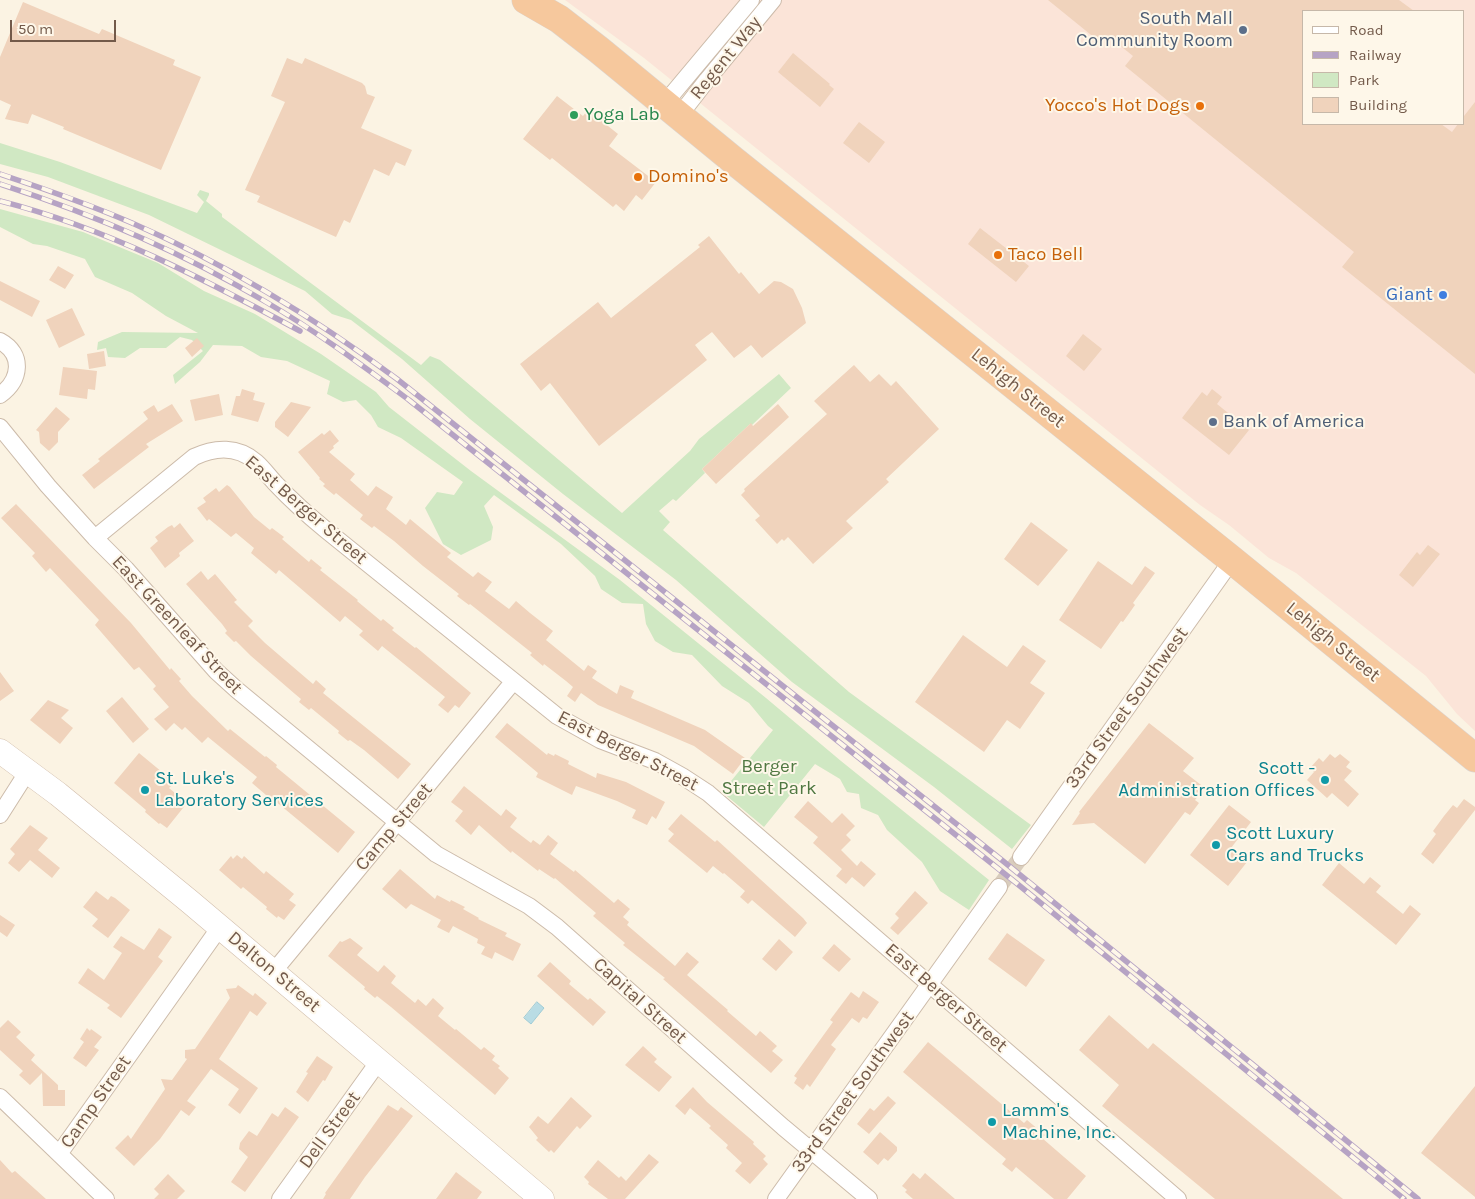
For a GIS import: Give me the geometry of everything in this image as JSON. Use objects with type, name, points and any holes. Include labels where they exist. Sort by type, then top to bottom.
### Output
[{"type":"highway","name":"Lehigh Street","points":[[526,0],[559,19],[1232,560],[1475,758]]},
{"type":"main road","name":"Dalton Street","points":[[0,751],[113,838],[274,972],[535,1197]]},
{"type":"street","name":"Regent Way","points":[[672,110],[751,0]]},
{"type":"street","name":"Regent Way","points":[[672,110],[718,66],[773,0]]},
{"type":"street","points":[[0,341],[8,346],[17,361],[14,379],[0,395]]},
{"type":"street","name":"East Greenleaf Street","points":[[0,427],[48,486],[126,569],[216,671],[236,690],[397,823]]},
{"type":"street","name":"East Berger Street","points":[[95,538],[194,457],[219,449],[233,450],[245,454],[256,462],[300,509],[557,716],[600,740],[655,761],[682,776],[708,794],[802,872],[929,985],[1173,1195]]},
{"type":"street","name":"33rd Street Southwest","points":[[1021,857],[1232,560]]},
{"type":"street","name":"Camp Street","points":[[274,972],[514,682]]},
{"type":"street","points":[[0,815],[28,771]]},
{"type":"street","name":"Capital Street","points":[[397,823],[436,854],[529,906],[557,927],[811,1151],[869,1199]]},
{"type":"street","name":"33rd Street Southwest","points":[[776,1199],[999,887]]},
{"type":"street","name":"Camp Street","points":[[59,1154],[220,927]]},
{"type":"street","name":"Dell Street","points":[[280,1199],[379,1061]]},
{"type":"street","points":[[0,1097],[106,1199]]},
{"type":"shaded area","points":[[565,0],[1475,0],[1475,731],[1457,714],[1426,676],[1296,573],[1269,558],[1229,525],[1200,505],[644,58]]},
{"type":"green space","points":[[0,143],[60,162],[197,213],[204,202],[197,195],[200,190],[209,193],[206,201],[222,214],[222,217],[421,365],[430,356],[440,360],[622,513],[690,451],[699,439],[779,374],[791,388],[702,469],[705,473],[676,501],[673,499],[659,511],[670,522],[663,530],[849,692],[1031,825],[1012,849],[934,787],[792,682],[676,580],[563,494],[470,419],[402,359],[351,320],[332,314],[305,291],[149,215],[48,177],[0,164]]},
{"type":"green space","name":"Berger Street Park","points":[[0,209],[83,232],[158,263],[204,291],[255,314],[321,354],[376,392],[389,407],[471,471],[620,580],[989,880],[969,910],[940,891],[922,862],[887,830],[878,815],[861,808],[859,794],[847,792],[840,779],[815,764],[764,827],[722,792],[773,730],[749,703],[722,686],[692,655],[673,652],[655,641],[646,624],[643,604],[622,603],[601,589],[595,576],[561,544],[494,495],[484,506],[493,527],[491,540],[461,555],[443,544],[425,508],[437,492],[454,495],[463,482],[401,438],[378,427],[371,415],[356,400],[343,402],[327,394],[330,381],[287,361],[261,357],[242,346],[213,345],[200,362],[175,384],[173,375],[203,351],[192,340],[180,337],[166,348],[140,348],[125,358],[108,357],[106,348],[97,350],[98,342],[122,332],[198,333],[166,316],[132,293],[95,277],[85,259],[47,246],[33,244],[0,227]]},
{"type":"water","points":[[537,1002],[544,1008],[531,1024],[524,1018]]},
{"type":"building","points":[[1048,0],[1399,0],[1413,10],[1302,10],[1302,125],[1442,125],[1452,132],[1457,125],[1465,125],[1465,115],[1475,102],[1475,374],[1342,267],[1354,252],[1125,66],[1133,56],[1107,35],[1101,43]]},
{"type":"building","points":[[23,2],[99,34],[102,29],[175,60],[173,65],[201,77],[161,170],[32,114],[28,124],[5,119],[11,105],[0,100],[0,57]]},
{"type":"building","points":[[793,53],[834,89],[820,107],[778,72]]},
{"type":"building","points":[[287,58],[302,64],[305,58],[362,83],[367,94],[375,97],[361,128],[412,150],[405,166],[396,162],[389,176],[374,169],[350,223],[344,220],[336,237],[257,202],[260,196],[245,190],[285,102],[271,96]]},
{"type":"building","points":[[557,96],[583,116],[588,110],[618,134],[609,146],[656,182],[642,200],[636,195],[624,211],[616,204],[613,207],[552,158],[550,160],[523,139]]},
{"type":"building","points":[[859,122],[885,142],[869,163],[843,143]]},
{"type":"building","name":"Taco Bell","points":[[980,228],[1029,266],[1016,282],[968,244]]},
{"type":"building","points":[[709,236],[739,274],[741,272],[759,294],[774,281],[781,282],[793,289],[802,308],[806,323],[762,358],[751,345],[734,358],[712,332],[695,345],[707,360],[599,446],[550,383],[541,391],[520,364],[598,302],[611,318],[700,247],[698,245]]},
{"type":"building","points":[[58,266],[74,275],[65,289],[49,280]]},
{"type":"building","points":[[0,281],[40,301],[32,317],[0,300]]},
{"type":"building","points":[[72,308],[85,335],[59,348],[46,320]]},
{"type":"building","points":[[1083,334],[1102,349],[1084,371],[1066,356]]},
{"type":"building","points":[[197,338],[204,346],[192,357],[185,348]]},
{"type":"building","points":[[104,351],[106,366],[89,369],[87,354]]},
{"type":"building","points":[[854,365],[870,382],[879,374],[891,386],[896,381],[939,429],[886,479],[889,482],[846,521],[853,528],[813,564],[788,537],[784,541],[782,539],[777,544],[755,520],[760,516],[741,495],[745,491],[744,489],[827,414],[814,401]]},
{"type":"building","points":[[63,367],[97,371],[95,390],[88,389],[87,399],[59,395]]},
{"type":"building","points":[[242,389],[255,393],[253,400],[265,403],[258,422],[231,415],[236,396],[240,396]]},
{"type":"building","name":"Bank of America","points":[[1212,389],[1222,397],[1217,404],[1249,430],[1229,455],[1182,418],[1202,392],[1207,396]]},
{"type":"building","points":[[219,394],[223,415],[195,421],[190,400]]},
{"type":"building","points":[[291,402],[311,407],[288,437],[275,427],[275,422]]},
{"type":"building","points":[[172,404],[183,421],[146,444],[149,447],[94,489],[82,475],[100,461],[98,459],[148,419],[143,412],[154,405],[158,412]]},
{"type":"building","points":[[778,404],[789,417],[716,484],[702,469],[751,423],[753,426]]},
{"type":"building","points":[[56,407],[70,419],[58,432],[58,442],[49,451],[40,443],[39,432],[36,430]]},
{"type":"building","points":[[330,430],[339,441],[329,452],[355,474],[350,480],[368,496],[376,486],[393,497],[386,509],[406,525],[410,519],[451,553],[447,557],[473,577],[478,572],[492,582],[485,591],[509,609],[516,601],[553,631],[546,640],[584,671],[588,665],[597,671],[592,678],[617,694],[620,685],[634,691],[631,698],[705,730],[745,758],[733,774],[694,746],[598,705],[581,693],[575,702],[567,696],[573,687],[544,664],[543,666],[530,655],[532,653],[457,596],[459,594],[394,541],[374,526],[372,528],[360,519],[363,515],[336,493],[334,495],[323,486],[325,484],[298,452],[322,433],[324,435]]},
{"type":"building","points":[[227,485],[254,517],[270,530],[272,528],[284,537],[282,539],[309,562],[311,559],[322,568],[320,570],[357,601],[381,621],[383,619],[394,628],[392,630],[416,647],[471,693],[459,708],[455,705],[448,713],[438,705],[445,697],[382,646],[378,651],[359,635],[363,631],[345,616],[340,622],[279,570],[276,574],[251,553],[254,548],[236,533],[231,537],[209,519],[207,521],[197,508],[206,502],[203,498],[216,488],[219,492]]},
{"type":"building","points":[[16,504],[131,623],[170,670],[171,668],[181,679],[179,681],[192,696],[228,731],[230,729],[266,756],[277,765],[276,767],[355,832],[338,853],[252,783],[257,777],[208,737],[202,743],[185,727],[182,730],[174,723],[166,731],[154,719],[169,707],[153,689],[156,686],[139,667],[134,670],[95,625],[99,620],[50,568],[46,572],[32,556],[35,553],[1,518]]},
{"type":"building","points":[[1031,522],[1068,550],[1038,586],[1004,559]]},
{"type":"building","points":[[180,523],[194,541],[165,568],[150,548],[158,541],[155,537],[168,527],[172,525],[174,528]]},
{"type":"building","points":[[1428,545],[1440,554],[1413,587],[1399,575],[1417,552],[1420,555]]},
{"type":"building","points":[[1098,561],[1132,585],[1145,566],[1155,573],[1133,603],[1135,605],[1123,622],[1121,621],[1101,649],[1059,620]]},
{"type":"building","points":[[201,571],[208,580],[215,574],[237,600],[234,602],[253,621],[248,626],[265,643],[313,684],[316,680],[326,689],[323,693],[411,764],[398,779],[364,750],[338,733],[339,731],[311,708],[309,710],[299,702],[301,699],[225,633],[227,631],[222,624],[186,584]]},
{"type":"building","points":[[963,635],[1007,667],[1023,645],[1046,661],[1030,683],[1045,693],[1020,729],[1007,720],[984,752],[915,702]]},
{"type":"building","points":[[0,672],[14,691],[0,701]]},
{"type":"building","points":[[122,697],[149,729],[133,743],[106,711]]},
{"type":"building","points":[[48,700],[69,710],[61,718],[73,728],[60,744],[30,720]]},
{"type":"building","points":[[507,723],[547,755],[548,753],[554,756],[555,754],[569,761],[568,764],[596,778],[597,773],[626,782],[665,802],[656,819],[652,816],[647,825],[632,818],[636,810],[617,801],[576,786],[572,795],[536,777],[538,773],[495,737]]},
{"type":"building","points":[[1149,723],[1194,758],[1183,771],[1205,788],[1195,800],[1199,803],[1190,815],[1185,812],[1145,864],[1094,823],[1072,825],[1079,812]]},
{"type":"building","name":"St. Luke's Laboratory Services","points":[[139,753],[168,777],[165,781],[171,786],[169,788],[187,803],[167,828],[159,824],[145,812],[146,810],[114,783]]},
{"type":"building","name":"Scott - Administration Offices","points":[[1330,754],[1335,758],[1340,754],[1350,762],[1346,767],[1352,771],[1344,780],[1359,794],[1348,807],[1332,793],[1327,798],[1307,780],[1314,772],[1310,768],[1319,758],[1323,762]]},
{"type":"building","points":[[464,786],[501,816],[506,809],[517,818],[510,827],[531,843],[533,840],[540,845],[548,835],[558,843],[550,854],[574,872],[575,870],[614,903],[618,899],[630,909],[623,917],[629,922],[627,925],[675,966],[687,952],[699,962],[687,975],[756,1036],[760,1031],[777,1046],[772,1051],[783,1060],[771,1073],[663,979],[665,978],[623,945],[625,943],[593,916],[596,913],[555,878],[539,869],[538,871],[512,851],[511,853],[479,825],[471,835],[455,821],[463,811],[451,802]]},
{"type":"building","points":[[1464,799],[1475,807],[1475,810],[1433,864],[1421,854],[1436,834],[1433,831],[1444,816],[1453,805],[1457,808]]},
{"type":"building","points":[[808,801],[832,823],[842,813],[855,826],[846,835],[851,840],[841,850],[857,866],[861,861],[876,874],[864,887],[852,877],[846,884],[836,876],[842,869],[813,843],[818,837],[794,817]]},
{"type":"building","name":"Scott Luxury Cars and Trucks","points":[[1229,805],[1251,822],[1231,848],[1247,862],[1228,886],[1190,855]]},
{"type":"building","points":[[681,814],[715,842],[717,840],[803,918],[807,923],[795,937],[752,900],[748,904],[740,897],[745,891],[724,873],[713,866],[707,873],[668,841],[674,834],[668,829]]},
{"type":"building","points":[[30,825],[48,838],[38,850],[60,868],[52,878],[30,860],[19,872],[8,863],[15,854],[10,849]]},
{"type":"building","points":[[237,855],[242,859],[244,856],[264,874],[266,871],[294,894],[289,900],[296,905],[284,920],[278,916],[277,918],[243,887],[241,889],[219,870],[231,856],[233,859]]},
{"type":"building","points":[[1339,863],[1364,884],[1370,877],[1381,886],[1376,892],[1403,914],[1410,905],[1421,914],[1396,945],[1322,885]]},
{"type":"building","points":[[400,869],[435,899],[437,895],[465,907],[463,909],[478,919],[507,933],[505,936],[521,944],[513,961],[495,952],[492,959],[481,954],[485,947],[477,943],[478,939],[453,926],[449,933],[437,927],[441,920],[411,904],[406,909],[382,889]]},
{"type":"building","points":[[96,891],[108,900],[111,896],[115,898],[130,910],[108,938],[92,926],[98,919],[83,907]]},
{"type":"building","points":[[915,891],[928,903],[898,935],[890,928],[899,918],[895,914]]},
{"type":"building","points":[[0,915],[15,925],[7,937],[0,932]]},
{"type":"building","points":[[159,928],[172,937],[158,957],[163,961],[121,1018],[107,1008],[110,1005],[78,983],[88,968],[104,980],[122,953],[113,947],[121,936],[144,950]]},
{"type":"building","points":[[1007,933],[1045,960],[1026,987],[988,959]]},
{"type":"building","points":[[350,938],[363,948],[357,955],[378,972],[384,965],[396,976],[391,983],[415,1003],[418,999],[426,1006],[433,998],[444,1008],[438,1016],[481,1050],[484,1047],[495,1056],[492,1060],[500,1066],[498,1068],[509,1078],[495,1095],[391,1007],[364,989],[365,987],[328,956],[340,941],[342,942]]},
{"type":"building","points":[[779,939],[793,952],[776,971],[762,959]]},
{"type":"building","points":[[834,944],[851,959],[839,972],[822,958]]},
{"type":"building","points":[[550,962],[571,981],[569,984],[588,1000],[590,998],[606,1012],[593,1026],[537,976]]},
{"type":"building","points":[[238,985],[253,996],[255,993],[267,1003],[257,1016],[250,1011],[219,1059],[258,1088],[240,1114],[228,1105],[239,1089],[211,1069],[187,1101],[196,1107],[189,1116],[181,1110],[160,1139],[134,1166],[115,1148],[128,1135],[131,1139],[165,1089],[161,1079],[172,1080],[187,1059],[185,1058],[185,1050],[195,1049],[230,998],[226,989],[236,988]]},
{"type":"building","points":[[863,991],[879,1002],[867,1019],[863,1017],[859,1023],[852,1018],[831,1045],[836,1049],[810,1087],[807,1084],[803,1090],[794,1083],[797,1078],[794,1076],[833,1022],[830,1020],[851,992],[859,998]]},
{"type":"building","points":[[1109,1015],[1148,1049],[1153,1043],[1343,1199],[1215,1199],[1102,1106],[1119,1085],[1079,1050]]},
{"type":"building","points":[[8,1020],[21,1032],[16,1037],[35,1055],[31,1060],[58,1085],[58,1090],[65,1090],[65,1106],[43,1106],[42,1073],[30,1085],[19,1075],[23,1071],[0,1050],[0,1028]]},
{"type":"building","points":[[87,1028],[102,1037],[94,1047],[99,1050],[86,1067],[73,1058],[84,1042],[80,1039]]},
{"type":"building","name":"Lamm's Machine, Inc.","points":[[928,1042],[1024,1123],[1027,1120],[1045,1135],[1042,1138],[1086,1176],[1067,1199],[1054,1199],[1016,1167],[1012,1172],[1002,1164],[1006,1159],[903,1072]]},
{"type":"building","points":[[643,1046],[657,1059],[654,1062],[672,1077],[659,1092],[625,1065]]},
{"type":"building","points":[[317,1056],[333,1067],[325,1081],[323,1080],[308,1102],[296,1092]]},
{"type":"building","points":[[1475,1086],[1475,1197],[1421,1153]]},
{"type":"building","points":[[693,1087],[707,1102],[754,1142],[753,1144],[766,1156],[763,1159],[768,1164],[750,1184],[735,1171],[742,1163],[726,1148],[728,1145],[709,1128],[711,1126],[690,1108],[685,1115],[675,1106]]},
{"type":"building","points":[[888,1096],[896,1103],[869,1134],[857,1124],[870,1108],[874,1111]]},
{"type":"building","points":[[571,1097],[592,1116],[580,1129],[577,1126],[554,1153],[551,1150],[549,1152],[536,1140],[538,1138],[529,1127],[538,1116],[548,1124]]},
{"type":"building","points":[[388,1105],[398,1111],[401,1107],[413,1116],[350,1199],[323,1199],[325,1193]]},
{"type":"building","points":[[285,1107],[299,1117],[245,1192],[231,1182],[248,1157],[239,1149],[240,1143],[249,1131],[257,1136],[272,1113],[278,1117]]},
{"type":"building","points":[[880,1132],[897,1147],[897,1151],[888,1161],[884,1158],[878,1165],[863,1152]]},
{"type":"building","points":[[649,1154],[659,1162],[625,1199],[608,1199],[588,1184],[589,1182],[584,1177],[598,1160],[619,1178],[621,1176],[626,1181]]},
{"type":"building","points":[[0,1160],[12,1173],[15,1171],[46,1199],[0,1199]]},
{"type":"building","points":[[456,1172],[482,1192],[477,1199],[436,1199]]},
{"type":"building","points":[[913,1173],[920,1179],[925,1173],[955,1199],[913,1199],[905,1192],[907,1190],[902,1186]]},
{"type":"building","points":[[168,1174],[185,1191],[177,1199],[154,1199],[159,1194],[154,1189]]},
{"type":"tunnel","points":[[999,887],[1021,857]]},
{"type":"railway","points":[[0,174],[116,216],[202,256],[302,314],[366,356],[1003,861],[1418,1199]]},
{"type":"railway","points":[[0,184],[103,221],[202,267],[285,313],[357,362],[409,400],[1015,882],[1404,1199]]},
{"type":"railway","points":[[0,201],[78,225],[116,240],[191,274],[300,331]]},
{"type":"place","name":"South Mall Community Room","points":[[1243,30]]},
{"type":"place","name":"Yocco's Hot Dogs","points":[[1200,106]]},
{"type":"place","name":"Yoga Lab","points":[[574,115]]},
{"type":"place","name":"Domino's","points":[[638,177]]},
{"type":"place","name":"Taco Bell","points":[[998,255]]},
{"type":"place","name":"Giant","points":[[1443,295]]},
{"type":"place","name":"Bank of America","points":[[1213,422]]},
{"type":"place","name":"Scott - Administration Offices","points":[[1325,780]]},
{"type":"place","name":"St. Luke's Laboratory Services","points":[[145,790]]},
{"type":"place","name":"Scott Luxury Cars and Trucks","points":[[1216,845]]},
{"type":"place","name":"Lamm's Machine, Inc.","points":[[992,1122]]}]
